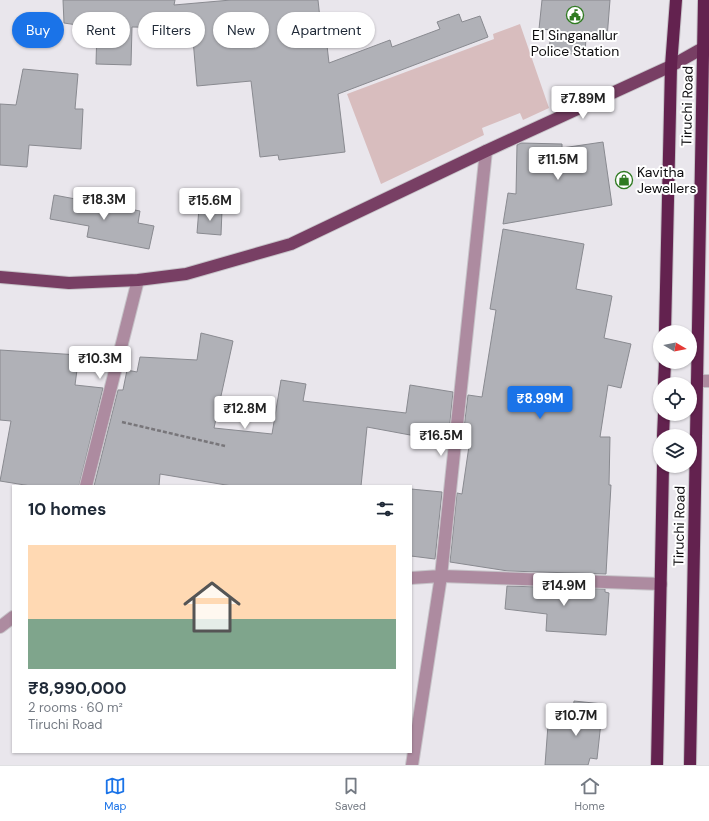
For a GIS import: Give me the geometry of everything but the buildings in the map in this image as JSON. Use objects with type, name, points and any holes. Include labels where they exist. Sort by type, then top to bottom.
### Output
[{"type":"highway","name":"Tiruchi Road","points":[[666,325],[671,66],[676,0]]},
{"type":"highway","name":"Tiruchi Road","points":[[690,765],[703,381],[704,0]]},
{"type":"highway","name":"Tiruchi Road","points":[[657,765],[663,473]]},
{"type":"main road","points":[[0,277],[69,282],[138,280],[186,274],[291,244],[486,151],[671,66],[703,48]]},
{"type":"street","points":[[412,765],[441,576],[486,151]]},
{"type":"street","points":[[86,485],[102,417],[138,280]]},
{"type":"street","points":[[412,578],[441,576],[660,584]]},
{"type":"street","points":[[0,627],[12,618]]},
{"type":"path","points":[[102,417],[225,446]]},
{"type":"shaded area","points":[[520,24],[549,108],[523,120],[520,113],[482,128],[484,135],[381,184],[347,94],[494,39],[493,34]]},
{"type":"place","name":"E1 Singanallur Police Station","points":[[575,15]]},
{"type":"place","name":"Kavitha Jewellers","points":[[624,180]]}]
